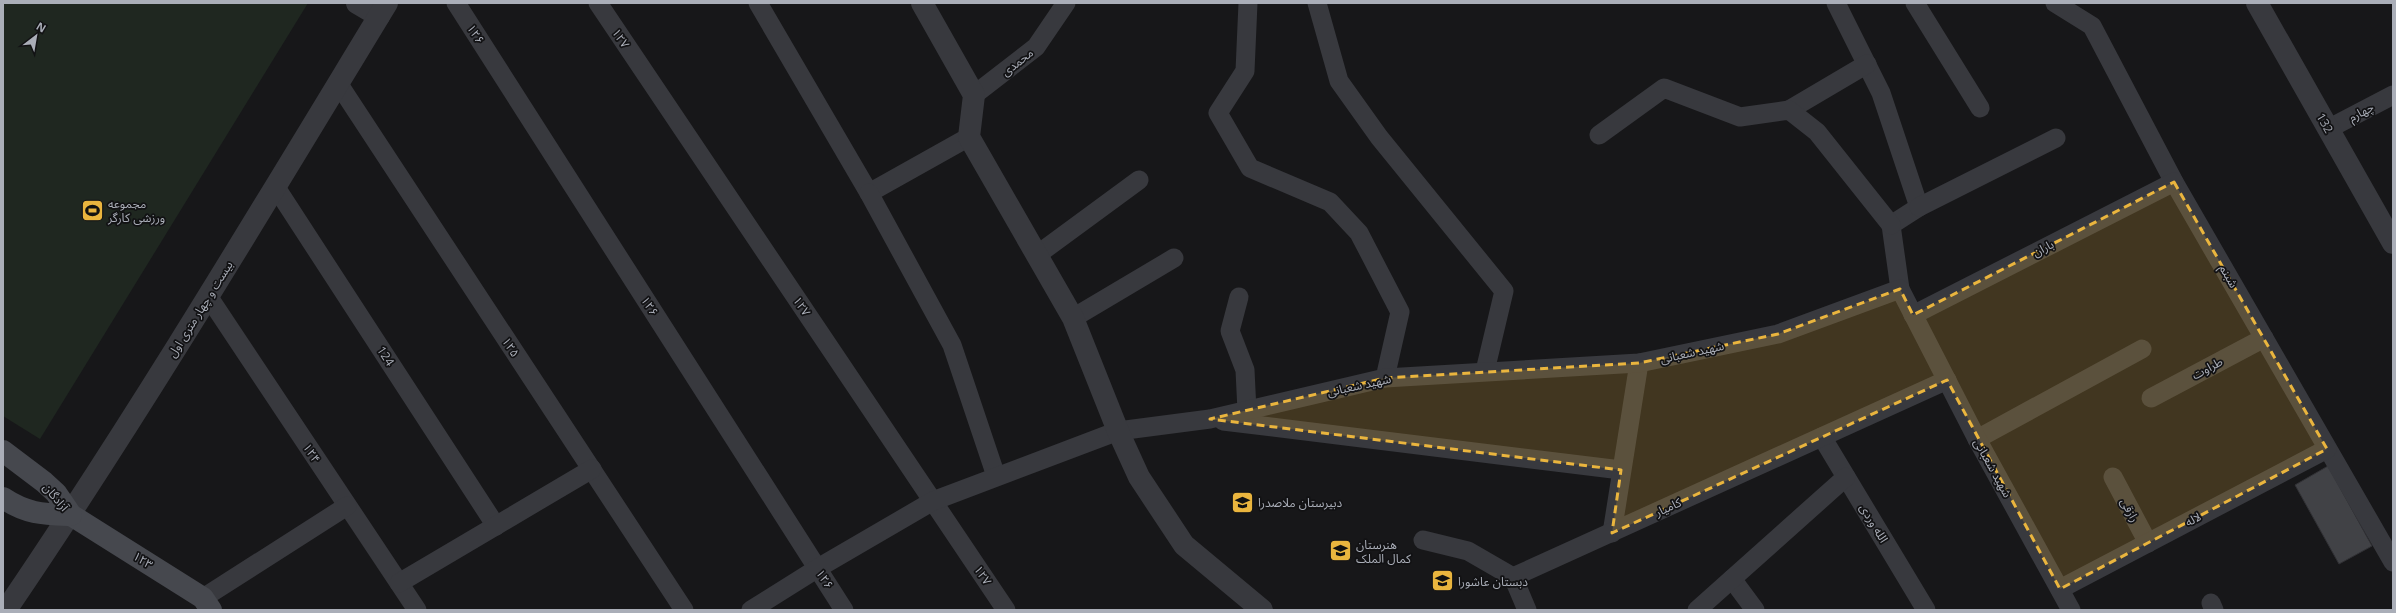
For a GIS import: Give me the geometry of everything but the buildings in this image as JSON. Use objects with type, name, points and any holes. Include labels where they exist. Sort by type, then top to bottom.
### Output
[{"type":"main road","name":"آزادگان","points":[[3,451],[48,485],[71,515]]},
{"type":"main road","name":"آزادگان","points":[[3,498],[20,509],[42,514],[71,515]]},
{"type":"main road","name":"۱۲۳","points":[[71,515],[207,604]]},
{"type":"street","points":[[357,3],[383,10]]},
{"type":"street","name":"۱۲۶","points":[[456,3],[844,610]]},
{"type":"street","name":"۱۲۷","points":[[598,3],[1006,610]]},
{"type":"street","points":[[758,3],[869,193],[952,346],[996,476]]},
{"type":"street","points":[[922,3],[974,95],[969,137],[1073,318],[1118,431],[1139,476],[1184,545],[1262,610]]},
{"type":"street","name":"محمدی","points":[[974,95],[1036,47],[1066,3]]},
{"type":"street","points":[[1248,3],[1244,71],[1218,112],[1250,168],[1330,202],[1359,233],[1400,312],[1385,378]]},
{"type":"street","points":[[1317,3],[1339,81],[1379,137],[1504,291],[1485,371]]},
{"type":"street","points":[[1836,3],[1881,93],[1919,207]]},
{"type":"street","points":[[1915,3],[1980,108]]},
{"type":"street","name":"شبنم","points":[[2055,3],[2092,26],[2174,182],[2393,562]]},
{"type":"street","name":"132","points":[[2256,3],[2393,243]]},
{"type":"street","name":"بیست و چهار متری اول","points":[[6,610],[71,515],[208,296],[383,10]]},
{"type":"street","points":[[1599,135],[1664,88],[1740,117],[1789,110],[1867,64]]},
{"type":"street","name":"۱۲۵","points":[[338,83],[684,610]]},
{"type":"street","name":"چهارم","points":[[2328,129],[2393,95]]},
{"type":"street","points":[[1789,110],[1817,132],[1891,225],[1900,289]]},
{"type":"street","points":[[869,193],[969,137]]},
{"type":"street","points":[[1891,225],[1919,207],[2056,138]]},
{"type":"street","points":[[1037,255],[1139,180]]},
{"type":"street","name":"باران","points":[[1913,315],[2174,182]]},
{"type":"street","name":"124","points":[[275,186],[496,526]]},
{"type":"street","points":[[1073,318],[1174,258]]},
{"type":"street","name":"شهید شعبانی","points":[[751,610],[818,568],[933,501],[1118,431],[1210,419],[1385,378],[1639,363],[1778,334],[1900,289],[1977,439],[2071,610]]},
{"type":"street","name":"۱۲۴","points":[[208,296],[417,610]]},
{"type":"street","points":[[1239,297],[1230,331],[1245,370],[1247,411]]},
{"type":"street","name":"طراوت","points":[[2151,398],[2264,338]]},
{"type":"street","points":[[1977,439],[2142,349]]},
{"type":"street","points":[[1612,533],[1620,470],[1639,363]]},
{"type":"street","name":"کامیار","points":[[1513,577],[1947,380]]},
{"type":"street","points":[[1210,419],[1620,470]]},
{"type":"street","name":"الله وردی","points":[[1822,437],[1926,610]]},
{"type":"street","name":"لاله","points":[[2060,589],[2327,449]]},
{"type":"street","points":[[399,583],[592,469]]},
{"type":"street","points":[[1697,610],[1846,476]]},
{"type":"street","name":"رازقی","points":[[2113,476],[2148,543]]},
{"type":"street","points":[[207,604],[347,506]]},
{"type":"street","points":[[1423,540],[1468,551],[1513,577],[1527,610]]},
{"type":"street","points":[[1732,579],[1755,610]]},
{"type":"highlighted area","points":[[2174,182],[2327,449],[2060,589],[1947,380],[1612,533],[1621,470],[1210,419],[1385,378],[1639,363],[1778,334],[1900,289],[1913,315]]},
{"type":"shaded area","name":"مجموعه ورزشی کارگر","points":[[3,3],[308,3],[40,439],[3,416]]},
{"type":"place","name":"مجموعه ورزشی کارگر","points":[[92,210]]},
{"type":"place","name":"دبیرستان ملاصدرا","points":[[1242,502]]},
{"type":"place","name":"هنرستان کمال الملک","points":[[1341,551]]},
{"type":"place","name":"دبستان عاشورا","points":[[1443,581]]}]
